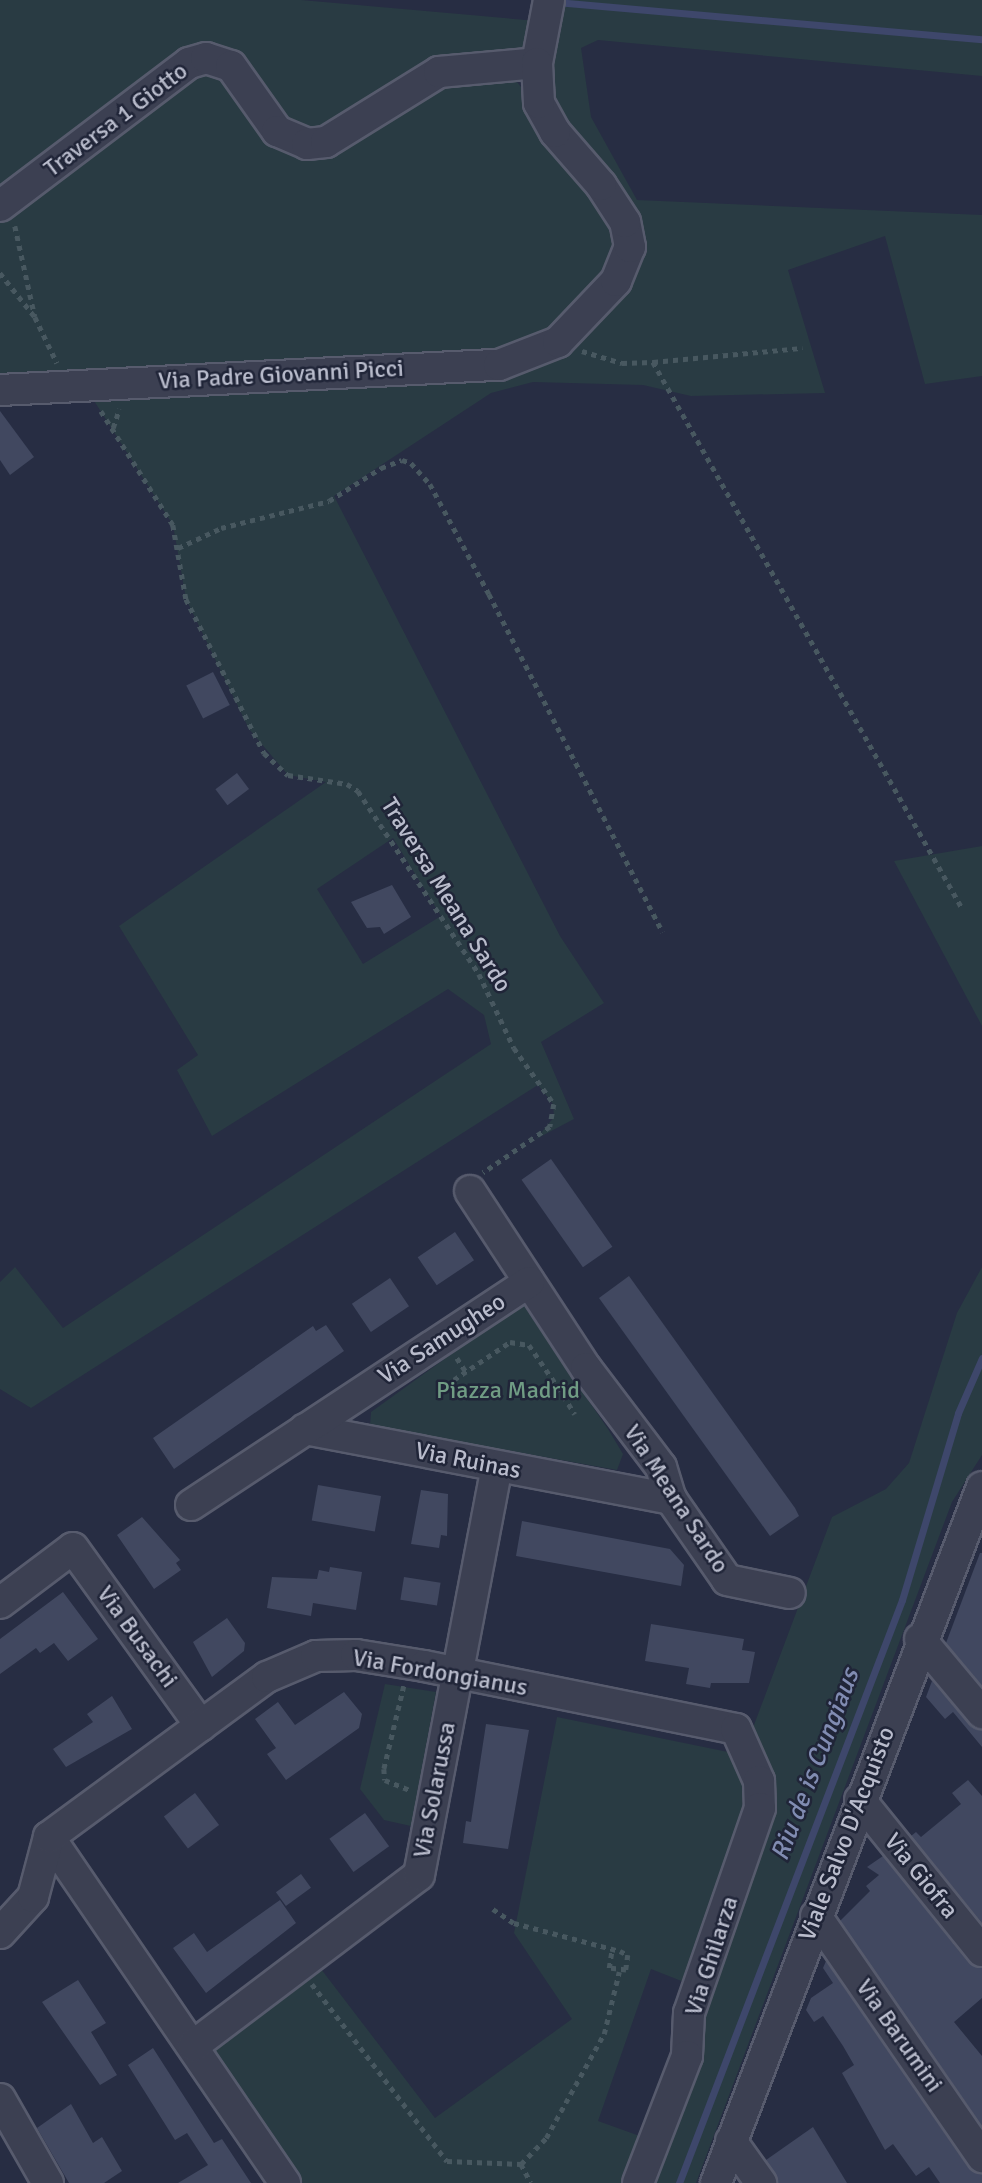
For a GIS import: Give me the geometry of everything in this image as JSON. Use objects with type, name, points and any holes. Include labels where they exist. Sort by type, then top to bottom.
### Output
[{"type":"street","points":[[548,10],[537,63],[539,103],[555,132],[601,185],[625,222],[630,247],[616,281],[558,342]]},
{"type":"street","name":"Traversa 1 Giotto","points":[[11,198],[190,63],[206,58],[231,66],[277,131],[307,144],[352,131],[439,72],[537,63]]},
{"type":"street","name":"Via Padre Giovanni Picci","points":[[0,390],[73,384],[499,365],[558,342]]},
{"type":"street","name":"Via Meana Sardo","points":[[470,1191],[586,1368],[652,1455],[671,1499],[727,1580],[790,1593]]},
{"type":"street","name":"Via Samugheo","points":[[191,1505],[528,1282]]},
{"type":"street","name":"Via Samugheo","points":[[354,1397],[364,1441]]},
{"type":"street","name":"Via Ruinas","points":[[305,1429],[671,1499]]},
{"type":"street","points":[[630,1491],[652,1455]]},
{"type":"street","name":"Via Solarussa","points":[[193,2046],[419,1875],[497,1467]]},
{"type":"street","name":"Viale Salvo D'Acquisto","points":[[716,2183],[920,1639],[982,1487]]},
{"type":"street","name":"Via Busachi","points":[[0,1603],[73,1548],[201,1726]]},
{"type":"street","points":[[920,1639],[982,1713]]},
{"type":"street","name":"Via Fordongianus","points":[[49,1837],[267,1677],[316,1656],[356,1654],[736,1729]]},
{"type":"street","name":"Via Ghilarza","points":[[638,2183],[687,2056],[689,2013],[760,1808],[760,1781],[736,1729]]},
{"type":"street","name":"Via Giofra","points":[[860,1800],[982,1951]]},
{"type":"street","points":[[0,1933],[33,1897],[49,1837]]},
{"type":"street","points":[[49,1837],[285,2183]]},
{"type":"street","name":"Via Barumini","points":[[816,1916],[982,2157]]},
{"type":"street","points":[[0,2099],[48,2183]]},
{"type":"street","points":[[731,2141],[761,2183]]},
{"type":"path","points":[[11,198],[35,317]]},
{"type":"path","points":[[0,273],[35,317]]},
{"type":"path","name":"Traversa Meana Sardo","points":[[35,317],[73,384],[157,495],[178,548],[186,599],[264,753],[288,775],[347,784],[358,791],[479,974],[514,1048],[554,1104],[550,1127],[491,1167],[470,1191]]},
{"type":"path","points":[[558,342],[622,363],[802,348]]},
{"type":"path","points":[[653,362],[962,908]]},
{"type":"path","points":[[178,548],[221,527],[330,501],[381,468],[402,460],[411,463],[429,484],[482,582],[663,932]]},
{"type":"path","points":[[436,1391],[510,1342],[529,1345],[575,1414]]},
{"type":"path","points":[[558,1387],[586,1368]]},
{"type":"path","points":[[409,1664],[385,1780],[395,1788],[435,1794]]},
{"type":"path","points":[[299,1966],[447,2161],[521,2164],[546,2138],[604,2034],[619,1972],[629,1963],[628,1955],[514,1923],[493,1909]]},
{"type":"path","points":[[612,1950],[609,1968],[619,1972]]},
{"type":"path","points":[[521,2164],[531,2183]]},
{"type":"green space","points":[[0,0],[301,0],[537,21],[527,51],[303,135],[222,55],[0,195]]},
{"type":"green space","points":[[564,0],[982,0],[982,76],[598,40],[581,48],[591,117],[637,200],[982,215],[982,376],[925,384],[885,236],[788,270],[825,393],[691,396],[643,385],[533,382],[491,393],[334,496],[560,936],[604,1003],[541,1042],[574,1119],[536,1139],[554,1117],[553,1104],[538,1085],[31,1408],[0,1389],[0,1282],[15,1267],[63,1328],[491,1044],[484,1015],[448,989],[212,1136],[177,1070],[198,1055],[119,926],[326,782],[288,775],[249,729],[186,599],[173,525],[91,396],[562,352],[606,313],[643,256],[638,224],[571,138],[546,89]],"holes":[[[393,838],[441,916],[363,964],[317,889]]]},
{"type":"green space","points":[[193,72],[226,73],[287,147],[437,85],[504,76],[518,83],[598,192],[618,239],[614,263],[555,329],[504,357],[0,376],[0,217]]},
{"type":"green space","points":[[982,846],[982,1026],[894,861]]},
{"type":"green space","points":[[982,1267],[982,1455],[952,1502],[696,2183],[303,2183],[215,2051],[321,1969],[435,2118],[572,2019],[514,1933],[557,1717],[733,1753],[748,1741],[832,1517],[886,1489],[909,1463],[957,1313]],"holes":[[[651,1969],[684,1982],[662,2144],[598,2121]]]},
{"type":"green space","name":"Piazza Madrid","points":[[522,1303],[623,1454],[617,1470],[370,1426],[371,1412]]},
{"type":"green space","points":[[385,1684],[436,1692],[411,1826],[384,1820],[360,1789]]},
{"type":"building","points":[[0,411],[34,457],[10,475],[0,460]]},
{"type":"building","points":[[213,672],[230,705],[203,719],[186,686]]},
{"type":"building","points":[[237,773],[249,789],[227,805],[215,789]]},
{"type":"building","points":[[392,885],[411,917],[384,934],[380,927],[367,928],[351,902]]},
{"type":"building","points":[[551,1159],[612,1247],[583,1267],[522,1180]]},
{"type":"building","points":[[455,1232],[474,1260],[437,1285],[418,1257]]},
{"type":"building","points":[[629,1276],[795,1508],[799,1516],[770,1536],[599,1298]]},
{"type":"building","points":[[390,1278],[409,1306],[371,1332],[352,1304]]},
{"type":"building","points":[[326,1325],[344,1351],[174,1469],[153,1438],[313,1326],[316,1331]]},
{"type":"building","points":[[318,1485],[381,1496],[375,1532],[312,1520]]},
{"type":"building","points":[[421,1490],[448,1494],[447,1536],[441,1535],[439,1548],[411,1544]]},
{"type":"building","points":[[142,1517],[180,1560],[176,1563],[181,1570],[154,1589],[117,1535]]},
{"type":"building","points":[[522,1521],[670,1549],[684,1565],[681,1586],[516,1556]]},
{"type":"building","points":[[982,1553],[982,1686],[946,1643]]},
{"type":"building","points":[[330,1567],[362,1572],[356,1610],[313,1603],[311,1616],[267,1608],[272,1577],[317,1579],[319,1570],[329,1572]]},
{"type":"building","points":[[404,1577],[441,1583],[437,1606],[400,1600]]},
{"type":"building","points":[[63,1592],[98,1639],[68,1661],[54,1643],[40,1653],[36,1648],[0,1674],[0,1639]]},
{"type":"building","points":[[227,1618],[245,1643],[244,1651],[212,1677],[193,1642]]},
{"type":"building","points":[[651,1624],[744,1639],[742,1650],[755,1652],[749,1683],[711,1683],[710,1688],[686,1684],[689,1668],[645,1661]]},
{"type":"building","points":[[932,1681],[969,1724],[982,1730],[982,1747],[953,1712],[945,1719],[926,1697]]},
{"type":"building","points":[[344,1692],[362,1714],[359,1728],[286,1780],[267,1754],[276,1748],[255,1719],[278,1702],[295,1725]]},
{"type":"building","points":[[112,1696],[132,1729],[66,1767],[53,1749],[93,1722],[87,1714]]},
{"type":"building","points":[[486,1724],[529,1730],[508,1849],[463,1843],[466,1821],[471,1822]]},
{"type":"building","points":[[968,1780],[982,1796],[982,1923],[911,1836],[916,1832],[921,1837],[961,1804],[952,1793]]},
{"type":"building","points":[[195,1793],[219,1825],[188,1848],[164,1816]]},
{"type":"building","points":[[365,1813],[389,1846],[354,1872],[329,1839]]},
{"type":"building","points":[[883,1856],[968,1962],[982,1968],[982,1998],[954,2022],[982,2056],[982,2126],[840,1921],[870,1891],[866,1886],[879,1875],[867,1867]]},
{"type":"building","points":[[301,1874],[311,1888],[286,1906],[276,1892]]},
{"type":"building","points":[[280,1900],[296,1923],[206,1993],[173,1948],[194,1933],[207,1952]]},
{"type":"building","points":[[826,1961],[968,2167],[982,2174],[982,2183],[940,2183],[929,2167],[916,2176],[893,2144],[885,2150],[842,2073],[854,2065],[823,2016],[814,2022],[806,2010],[811,1998],[833,1983],[823,1968]]},
{"type":"building","points":[[78,1980],[106,2023],[91,2032],[117,2075],[100,2085],[42,2002]]},
{"type":"building","points":[[153,2048],[214,2143],[222,2139],[251,2183],[178,2183],[208,2165],[187,2133],[175,2140],[128,2065]]},
{"type":"building","points":[[71,2104],[93,2143],[102,2137],[122,2171],[104,2183],[69,2183],[37,2128]]},
{"type":"building","points":[[813,2127],[847,2183],[778,2183],[766,2160]]},
{"type":"waterway","points":[[556,2],[982,39]]},
{"type":"waterway","name":"Riu de is Cungiaus","points":[[679,2183],[902,1600],[958,1413],[982,1358]]}]
